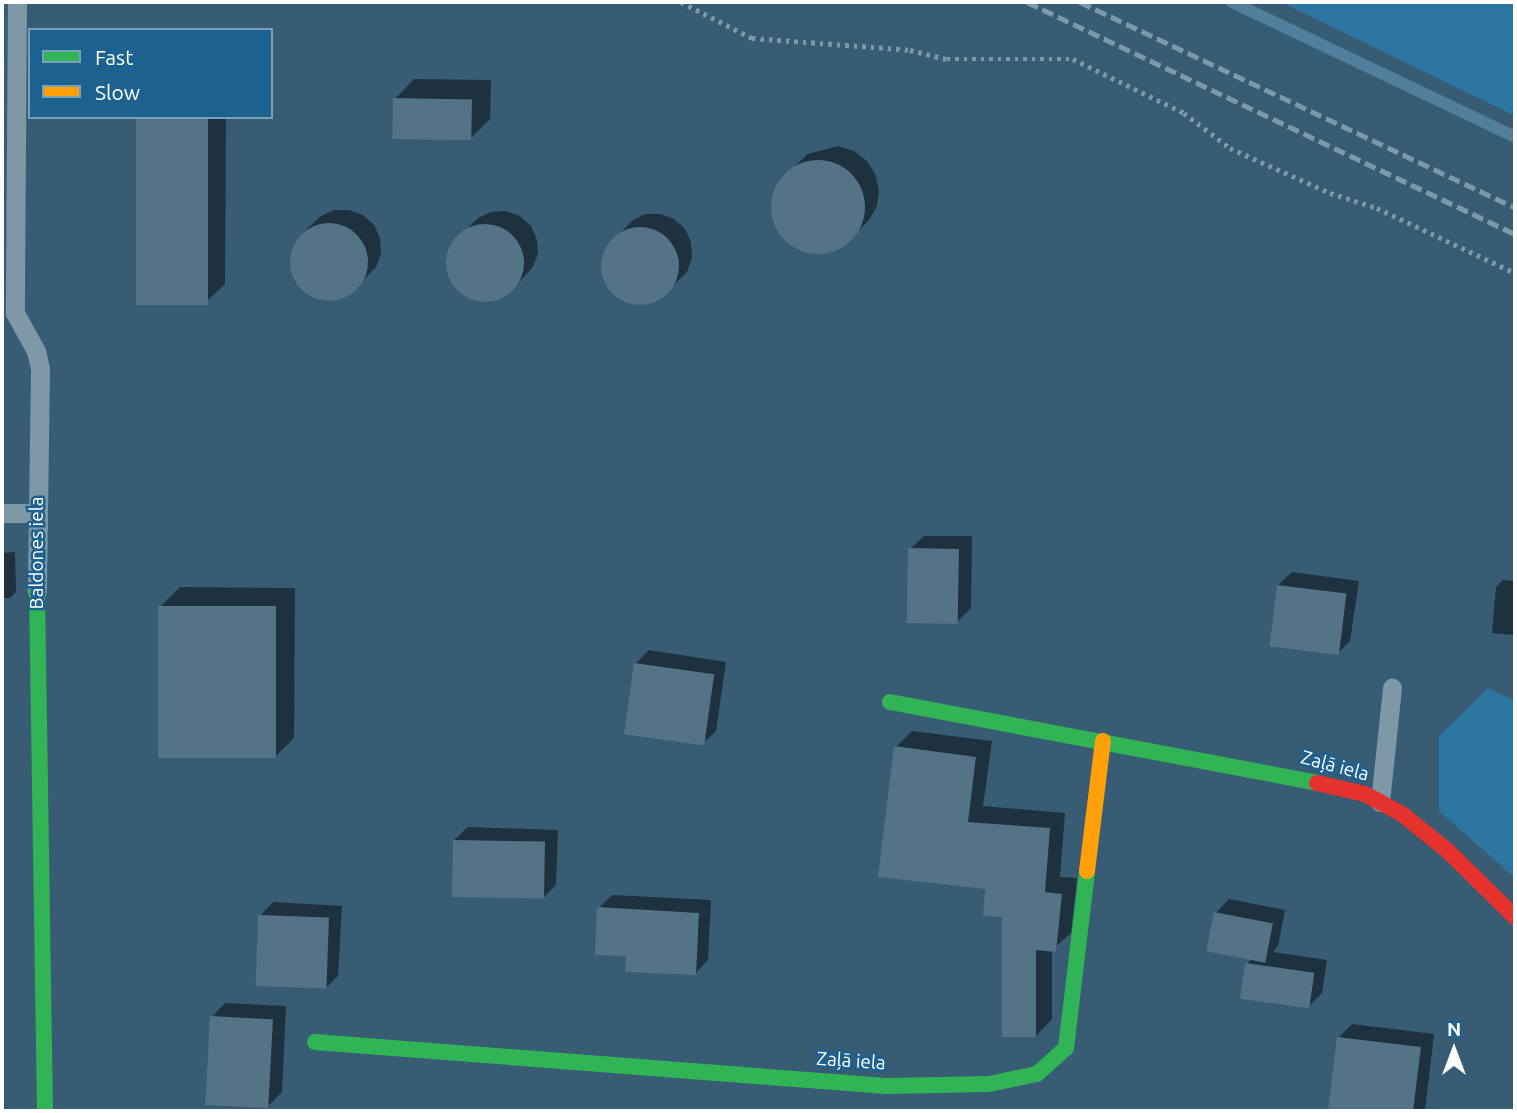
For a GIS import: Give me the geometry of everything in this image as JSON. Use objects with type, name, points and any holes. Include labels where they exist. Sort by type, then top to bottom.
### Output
[{"type":"street","name":"Baldones iela","points":[[37,591],[45,1111]]},
{"type":"street","name":"Zaļā iela","points":[[890,702],[1281,774],[1364,794],[1402,814],[1448,851],[1515,917]]},
{"type":"street","name":"Zaļā iela","points":[[315,1042],[886,1086],[989,1084],[1037,1074],[1066,1048],[1103,741]]},
{"type":"lane","name":"Baldones iela","points":[[17,2],[8,312],[31,339],[40,369],[37,591]]},
{"type":"lane","points":[[2,513],[36,513]]},
{"type":"lane","points":[[1380,802],[1392,688]]},
{"type":"path","points":[[681,2],[752,38],[909,50],[947,59],[1073,59],[1184,113],[1230,148],[1330,193],[1377,208],[1515,273]]},
{"type":"shaded area","points":[[1281,2],[1515,2],[1515,116]]},
{"type":"shaded area","points":[[1488,688],[1515,701],[1515,878],[1439,811],[1439,736]]},
{"type":"building","points":[[393,98],[472,99],[471,140],[392,139]]},
{"type":"building","points":[[136,119],[208,119],[208,305],[136,305]]},
{"type":"building","points":[[818,160],[836,163],[851,174],[862,189],[865,207],[862,225],[851,240],[836,251],[818,254],[800,251],[785,240],[774,225],[771,207],[774,189],[785,174],[800,163]]},
{"type":"building","points":[[321,223],[337,223],[351,229],[362,240],[368,254],[368,270],[362,284],[351,295],[337,301],[321,301],[307,295],[296,284],[290,270],[290,254],[296,240],[307,229]]},
{"type":"building","points":[[477,224],[493,224],[507,230],[518,241],[524,255],[524,271],[518,285],[507,296],[493,302],[477,302],[463,296],[452,285],[446,271],[446,255],[452,241],[463,230]]},
{"type":"building","points":[[632,227],[648,227],[662,233],[673,244],[679,258],[679,274],[673,288],[662,299],[648,305],[632,305],[618,299],[607,288],[601,274],[601,258],[607,244],[618,233]]},
{"type":"building","points":[[908,548],[959,549],[958,624],[907,623]]},
{"type":"building","points":[[1277,585],[1346,594],[1339,655],[1269,647]]},
{"type":"building","points":[[158,606],[276,606],[276,758],[158,758]]},
{"type":"building","points":[[634,663],[714,674],[704,746],[624,734]]},
{"type":"building","points":[[894,746],[976,757],[968,822],[1050,828],[1045,892],[1062,894],[1056,952],[1036,950],[1036,1037],[1002,1037],[1002,917],[983,916],[985,889],[878,877]]},
{"type":"building","points":[[453,840],[545,842],[544,899],[452,897]]},
{"type":"building","points":[[597,907],[699,913],[696,975],[625,972],[626,956],[595,955]]},
{"type":"building","points":[[1214,912],[1273,923],[1265,963],[1206,951]]},
{"type":"building","points":[[258,915],[329,917],[326,988],[256,986]]},
{"type":"building","points":[[1245,963],[1314,973],[1309,1008],[1240,999]]},
{"type":"building","points":[[210,1016],[273,1019],[268,1108],[205,1105]]},
{"type":"building","points":[[1337,1037],[1421,1047],[1413,1111],[1328,1111]]},
{"type":"waterway","points":[[1232,2],[1515,137]]},
{"type":"railway","points":[[1027,2],[1515,234]]},
{"type":"railway","points":[[1080,2],[1515,208]]},
{"type":"traffic: fast","points":[[37,591],[45,1111]]},
{"type":"traffic: fast","points":[[890,702],[1317,783]]},
{"type":"traffic: fast","points":[[315,1042],[886,1086],[989,1084],[1037,1074],[1066,1048],[1087,871]]},
{"type":"traffic: slow","points":[[1087,871],[1103,741]]},
{"type":"traffic: jam","points":[[1317,783],[1365,794],[1402,814],[1448,851],[1515,917]]}]
